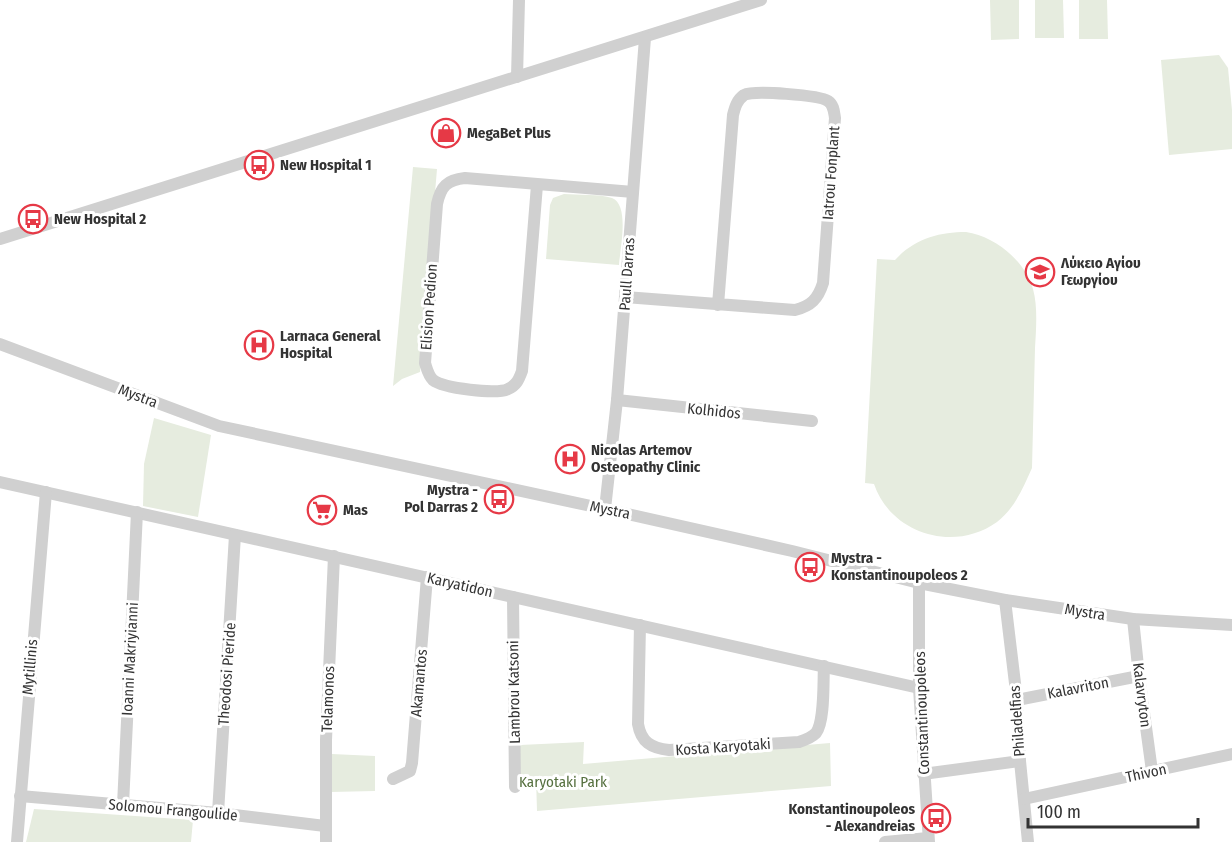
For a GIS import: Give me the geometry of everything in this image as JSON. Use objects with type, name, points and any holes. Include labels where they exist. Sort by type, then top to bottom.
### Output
[{"type":"street","points":[[517,77],[519,0]]},
{"type":"street","points":[[0,239],[761,0]]},
{"type":"street","name":"Paull Darras","points":[[605,509],[617,400],[645,38]]},
{"type":"street","name":"Iatrou Fonplant","points":[[625,297],[718,305],[795,310],[805,308],[814,301],[823,283],[835,118],[834,108],[828,102],[814,97],[759,93],[742,97],[736,105],[733,115],[718,305]]},
{"type":"street","name":"Elision Pedion","points":[[537,185],[522,371],[517,383],[499,392],[444,386],[428,375],[424,363],[437,204],[439,192],[444,184],[452,179],[465,178],[633,192]]},
{"type":"street","name":"Mystra","points":[[0,344],[219,426],[605,509],[792,551],[919,583],[1005,600],[1133,619],[1232,625]]},
{"type":"street","name":"Kolhidos","points":[[617,400],[812,420]]},
{"type":"street","name":"Karyatidon","points":[[0,482],[919,688]]},
{"type":"street","name":"Mytillinis","points":[[17,842],[46,492]]},
{"type":"street","name":"Ioanni Makriyianni","points":[[123,805],[137,512]]},
{"type":"street","name":"Theodosi Pieride","points":[[218,813],[235,534]]},
{"type":"street","name":"Telamonos","points":[[326,842],[326,740],[334,556]]},
{"type":"street","name":"Akamantos","points":[[393,779],[410,771],[412,763],[427,577]]},
{"type":"street","name":"Constantinoupoleos","points":[[919,583],[919,688],[929,840]]},
{"type":"street","name":"Lambrou Katsoni","points":[[513,597],[515,787]]},
{"type":"street","name":"Philadelfias","points":[[1005,600],[1017,700],[1028,842]]},
{"type":"street","name":"Kalavryton","points":[[1133,619],[1152,771]]},
{"type":"street","name":"Kosta Karyotaki","points":[[640,625],[638,724],[640,736],[647,744],[658,749],[681,750],[799,742],[808,739],[816,733],[820,723],[824,666]]},
{"type":"street","name":"Kalavriton","points":[[1017,700],[1139,676]]},
{"type":"street","name":"Thivon","points":[[1024,799],[1232,754]]},
{"type":"street","points":[[923,774],[1020,761]]},
{"type":"street","name":"Solomou Frangoulide","points":[[20,796],[218,813],[325,826]]},
{"type":"street","points":[[885,842],[929,840]]},
{"type":"green space","points":[[990,0],[1019,0],[1019,39],[991,40]]},
{"type":"green space","points":[[1035,0],[1063,0],[1064,38],[1035,38]]},
{"type":"green space","points":[[1079,0],[1107,0],[1108,39],[1079,39]]},
{"type":"green space","points":[[1219,55],[1228,68],[1232,110],[1232,149],[1169,155],[1161,60]]},
{"type":"green space","points":[[413,167],[437,169],[420,372],[402,379],[393,386]]},
{"type":"green space","points":[[564,194],[601,196],[618,202],[622,218],[619,265],[546,259],[550,205],[553,198]]},
{"type":"green space","points":[[946,233],[977,234],[998,244],[1023,269],[1033,289],[1036,318],[1032,468],[1014,504],[997,522],[980,531],[962,536],[944,537],[909,526],[894,515],[882,501],[874,484],[865,483],[877,259],[895,260],[910,247],[927,238]]},
{"type":"green space","points":[[154,418],[211,435],[198,517],[143,506],[144,464]]},
{"type":"green space","name":"Karyotaki Park","points":[[584,742],[583,764],[830,743],[831,786],[537,811],[536,778],[520,779],[520,745]]},
{"type":"green space","points":[[332,754],[375,756],[375,791],[331,792]]},
{"type":"green space","points":[[34,809],[193,820],[191,842],[26,842]]},
{"type":"place","name":"MegaBet Plus","points":[[446,133]]},
{"type":"place","name":"New Hospital 1","points":[[259,165]]},
{"type":"place","name":"New Hospital 2","points":[[33,219]]},
{"type":"place","name":"Λύκειο Αγίου Γεωργίου","points":[[1040,272]]},
{"type":"place","name":"Larnaca General Hospital","points":[[259,345]]},
{"type":"place","name":"Nicolas Artemov Osteopathy Clinic","points":[[570,459]]},
{"type":"place","name":"Mystra - Pol Darras 2","points":[[499,499]]},
{"type":"place","name":"Mas","points":[[322,510]]},
{"type":"place","name":"Mystra - Konstantinoupoleos 2","points":[[810,567]]},
{"type":"place","name":"Konstantinoupoleos - Alexandreias","points":[[936,818]]}]
